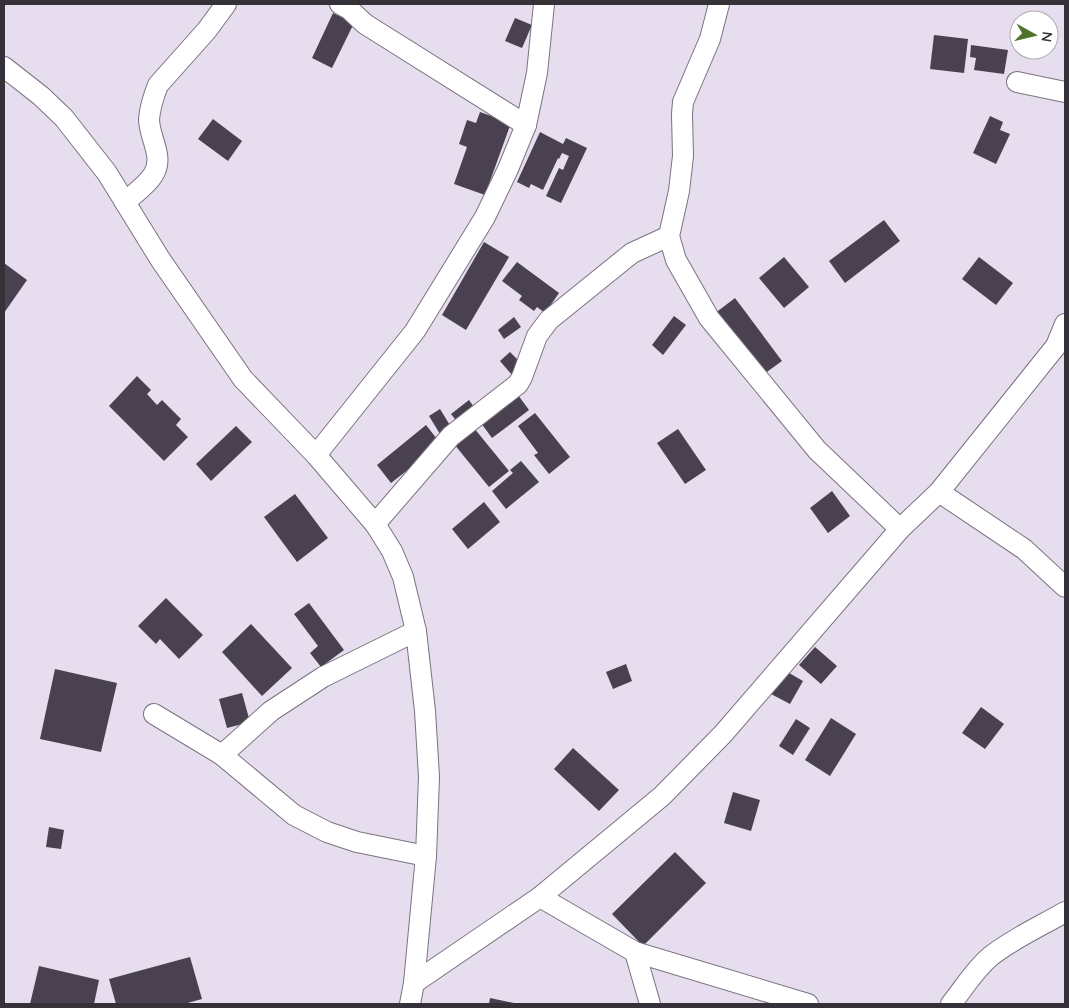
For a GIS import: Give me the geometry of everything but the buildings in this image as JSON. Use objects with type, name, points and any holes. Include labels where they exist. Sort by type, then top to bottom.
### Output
[{"type":"street","points":[[124,202],[152,177],[157,168],[158,157],[149,120],[158,85],[207,30],[226,4]]},
{"type":"street","points":[[340,4],[349,9],[366,24],[526,125]]},
{"type":"street","points":[[316,455],[415,331],[485,217],[526,125],[537,73],[544,4]]},
{"type":"street","points":[[719,4],[710,39],[683,102],[682,165],[679,191],[669,236],[676,260],[708,318],[817,450],[900,529]]},
{"type":"street","points":[[4,67],[41,96],[64,118],[107,173],[160,259],[244,379],[316,455],[376,524],[392,551],[403,577],[416,631],[425,711],[428,777],[426,856],[414,983],[410,1004]]},
{"type":"street","points":[[1017,82],[1065,92]]},
{"type":"street","points":[[376,524],[451,436],[518,384],[537,336],[549,320],[632,253],[669,236]]},
{"type":"street","points":[[414,983],[540,897],[662,796],[723,734],[900,529],[939,492],[1056,346],[1065,324]]},
{"type":"street","points":[[939,492],[1024,549],[1065,587]]},
{"type":"street","points":[[222,755],[270,712],[324,677],[416,631]]},
{"type":"street","points":[[154,714],[222,755],[294,815],[327,832],[357,842],[426,856]]},
{"type":"street","points":[[540,897],[635,952],[808,1004]]},
{"type":"street","points":[[952,1004],[975,973],[990,957],[1013,941],[1065,912]]},
{"type":"street","points":[[635,952],[650,1004]]}]
